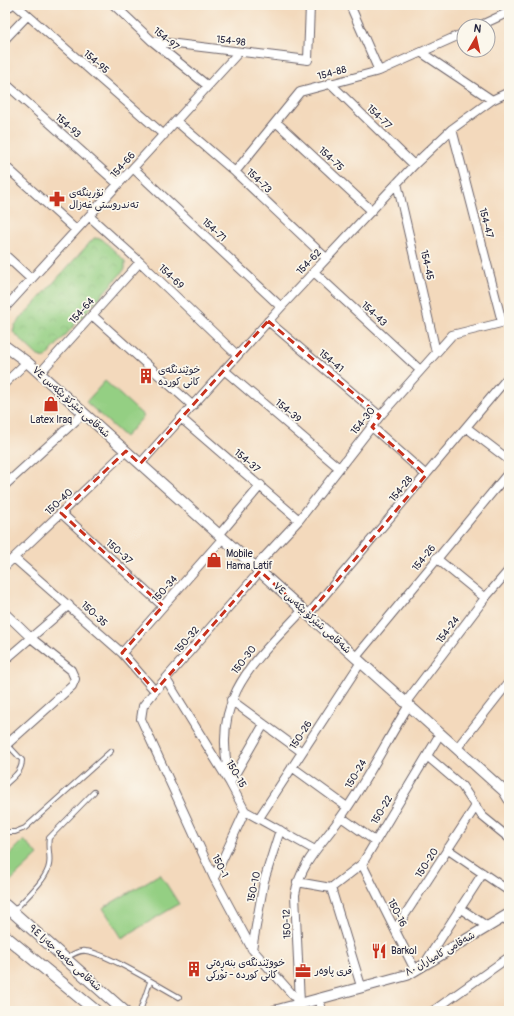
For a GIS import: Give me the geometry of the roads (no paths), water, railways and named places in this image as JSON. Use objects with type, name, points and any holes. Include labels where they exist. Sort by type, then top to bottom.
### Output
[{"type":"main road","name":"شەقامی حەمە جەزا ٩٤","points":[[9,908],[124,1011]]},
{"type":"main road","name":"شەقامی حەمە جەزا ٩٤","points":[[5,936],[96,1011]]},
{"type":"street","points":[[5,8],[10,5]]},
{"type":"street","name":"154-95","points":[[16,5],[164,135]]},
{"type":"street","name":"154-97","points":[[114,5],[152,41],[208,86]]},
{"type":"street","name":"154-98","points":[[152,41],[308,60],[310,5]]},
{"type":"street","points":[[350,5],[379,70]]},
{"type":"street","points":[[496,18],[509,12]]},
{"type":"street","points":[[5,39],[27,16]]},
{"type":"street","name":"154-88","points":[[235,172],[300,92],[379,70],[422,53],[456,37]]},
{"type":"street","name":"154-66","points":[[5,308],[239,52]]},
{"type":"street","points":[[422,53],[492,100]]},
{"type":"street","name":"154-93","points":[[5,83],[118,184]]},
{"type":"street","name":"154-77","points":[[330,83],[414,165]]},
{"type":"street","name":"154-62","points":[[140,464],[182,419],[268,321],[414,165],[452,129],[492,100],[509,92]]},
{"type":"street","name":"154-73","points":[[176,121],[235,172],[326,258]]},
{"type":"street","name":"154-75","points":[[276,122],[372,211]]},
{"type":"street","name":"154-47","points":[[452,129],[505,322]]},
{"type":"street","points":[[5,166],[76,230]]},
{"type":"street","name":"154-71","points":[[133,168],[281,307]]},
{"type":"street","name":"154-45","points":[[397,183],[436,352]]},
{"type":"street","name":"154-69","points":[[89,216],[140,262],[237,355]]},
{"type":"street","points":[[5,255],[31,279]]},
{"type":"street","name":"154-64","points":[[40,373],[140,262]]},
{"type":"street","name":"154-43","points":[[314,272],[420,370]]},
{"type":"street","points":[[92,315],[193,406]]},
{"type":"street","name":"154-41","points":[[268,321],[380,416]]},
{"type":"street","points":[[433,339],[505,322]]},
{"type":"street","name":"154-30","points":[[258,569],[299,520],[380,416],[452,335]]},
{"type":"street","name":"شەقامی شێرکۆ بێکەس ٧٤","points":[[5,346],[40,373],[306,612],[504,791],[509,799]]},
{"type":"street","points":[[5,383],[27,362]]},
{"type":"street","name":"154-39","points":[[224,370],[339,468]]},
{"type":"street","name":"154-28","points":[[306,612],[467,428],[509,376]]},
{"type":"street","points":[[5,485],[84,413]]},
{"type":"street","name":"154-37","points":[[182,419],[261,485],[299,520]]},
{"type":"street","points":[[372,427],[426,475]]},
{"type":"street","points":[[467,428],[509,460]]},
{"type":"street","name":"150-40","points":[[5,566],[126,451]]},
{"type":"street","name":"154-26","points":[[358,660],[436,558],[509,472]]},
{"type":"street","name":"150-34","points":[[122,653],[221,537],[261,485]]},
{"type":"street","name":"150-37","points":[[61,513],[163,606]]},
{"type":"street","name":"150-35","points":[[14,558],[122,653],[155,691]]},
{"type":"street","points":[[436,558],[485,598]]},
{"type":"street","name":"150-32","points":[[144,725],[141,719],[141,710],[155,691],[166,680],[258,569]]},
{"type":"street","name":"154-24","points":[[407,704],[485,598],[509,570]]},
{"type":"street","points":[[5,660],[69,605]]},
{"type":"street","name":"150-30","points":[[230,783],[224,753],[225,727],[231,700],[241,680],[270,644],[306,612]]},
{"type":"street","points":[[5,613],[31,638],[71,670],[75,679],[72,686],[6,745]]},
{"type":"street","name":"150-26","points":[[258,818],[302,752],[358,660]]},
{"type":"street","name":"150-15","points":[[166,680],[230,783],[245,811]]},
{"type":"street","points":[[457,748],[509,682]]},
{"type":"street","points":[[231,700],[302,752]]},
{"type":"street","name":"150-24","points":[[315,850],[341,817],[407,704]]},
{"type":"street","points":[[230,783],[264,724]]},
{"type":"street","name":"150-1","points":[[144,725],[214,878],[252,949],[300,1004]]},
{"type":"street","name":"150-22","points":[[331,888],[362,864],[440,734]]},
{"type":"street","points":[[427,756],[462,786],[482,816],[509,838]]},
{"type":"street","points":[[292,767],[347,807]]},
{"type":"street","name":"150-20","points":[[395,930],[476,806]]},
{"type":"street","points":[[214,878],[245,811],[315,850]]},
{"type":"street","points":[[341,817],[375,841]]},
{"type":"street","name":"150-10","points":[[252,949],[264,881],[280,830]]},
{"type":"street","points":[[447,849],[509,891]]},
{"type":"street","name":"150-12","points":[[300,1004],[295,895],[297,882],[315,850]]},
{"type":"street","name":"150-16","points":[[362,864],[415,970]]},
{"type":"street","points":[[425,964],[483,873]]},
{"type":"street","points":[[297,882],[331,888],[362,986]]},
{"type":"street","points":[[461,909],[488,927]]},
{"type":"street","name":"شەقامی کامیاران ٨٠","points":[[274,1011],[407,975],[509,914]]},
{"type":"street","points":[[433,1011],[443,1008],[509,957]]},
{"type":"street","points":[[319,998],[322,1011]]},
{"type":"lane","points":[[5,785],[20,771],[22,765],[22,760],[6,745]]},
{"type":"lane","points":[[5,832],[15,832],[25,828],[111,751]]},
{"type":"lane","points":[[9,908],[47,874],[49,866],[47,846],[49,838],[94,792]]},
{"type":"lane","points":[[66,958],[79,951],[88,950],[179,997]]},
{"type":"lane","points":[[140,1011],[150,982]]},
{"type":"place","name":"نۆرینگەی تەندروستی غەزال","points":[[57,199]]},
{"type":"place","name":"خوێندنگەی کانی کوردە","points":[[146,376]]},
{"type":"place","name":"Latex Iraq","points":[[51,404]]},
{"type":"place","name":"Mobile Hama Latif","points":[[214,560]]},
{"type":"place","name":"Barkol","points":[[379,951]]},
{"type":"place","name":"خووێندنگەی بنەڕەتی کانی کوردە - تورکی","points":[[194,969]]},
{"type":"place","name":"فری پاوەر","points":[[303,971]]}]
